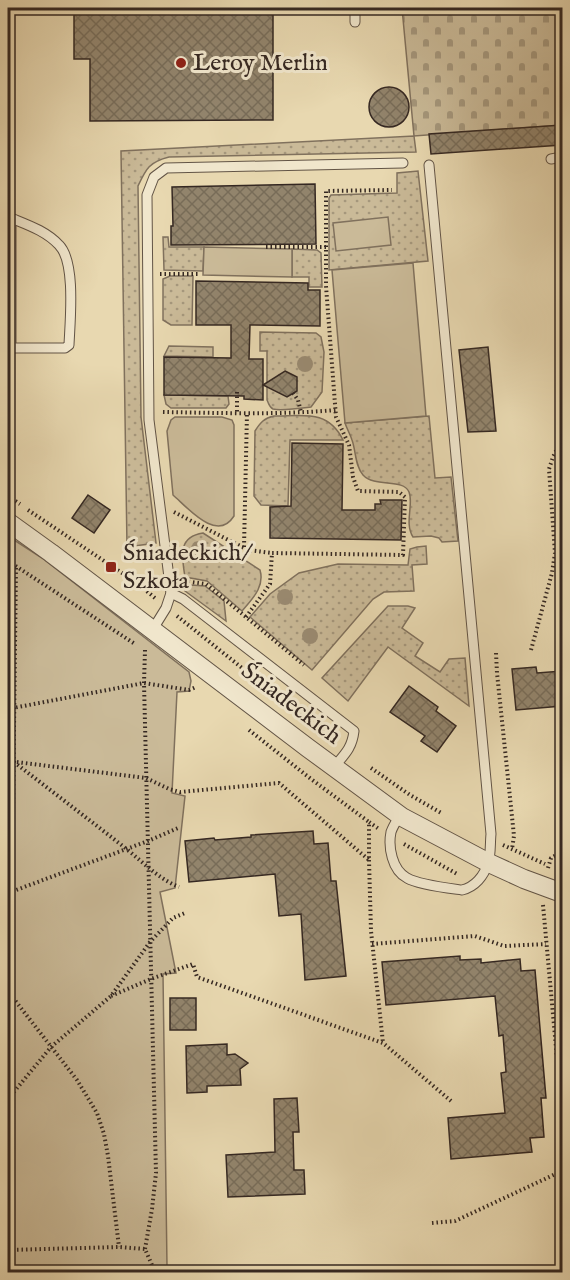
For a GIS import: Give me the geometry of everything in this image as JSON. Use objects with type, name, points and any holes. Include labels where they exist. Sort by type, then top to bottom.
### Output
[{"type":"street","name":"Śniadeckich","points":[[8,522],[400,815],[489,863],[555,891]]},
{"type":"lane","points":[[355,8],[355,22]]},
{"type":"lane","points":[[551,159],[562,157]]},
{"type":"lane","points":[[153,629],[166,608],[171,593],[149,420],[147,195],[154,177],[166,168],[403,163]]},
{"type":"lane","points":[[400,815],[392,829],[390,849],[399,872],[404,877],[412,881],[462,890],[470,888],[479,881],[489,863],[491,834],[429,165]]},
{"type":"lane","points":[[9,218],[41,230],[61,246],[70,272],[69,345],[65,348],[9,348],[9,218]]},
{"type":"lane","points":[[171,593],[354,731],[353,741],[348,751],[334,767]]},
{"type":"path","points":[[172,511],[248,550],[272,553],[403,555],[405,497],[399,492],[358,491],[352,477],[349,445],[336,417],[326,286],[326,191],[392,190]]},
{"type":"path","points":[[266,247],[326,248]]},
{"type":"path","points":[[159,274],[200,274]]},
{"type":"path","points":[[237,392],[237,413]]},
{"type":"path","points":[[293,393],[298,400],[301,412]]},
{"type":"path","points":[[162,412],[247,413],[336,410]]},
{"type":"path","points":[[244,547],[247,413]]},
{"type":"path","points":[[531,650],[552,573],[555,553],[549,469],[562,439]]},
{"type":"path","points":[[246,617],[270,584],[272,553]]},
{"type":"path","points":[[8,561],[135,644]]},
{"type":"path","points":[[8,1097],[16,566]]},
{"type":"path","points":[[169,580],[206,584],[304,665]]},
{"type":"path","points":[[154,656],[145,650],[156,1173],[145,1249],[155,1272]]},
{"type":"path","points":[[496,653],[514,837],[512,849]]},
{"type":"path","points":[[190,682],[204,694]]},
{"type":"path","points":[[8,711],[144,683],[189,690],[196,687]]},
{"type":"path","points":[[245,728],[369,822],[475,884]]},
{"type":"path","points":[[8,761],[147,778],[180,792],[279,783],[369,860]]},
{"type":"path","points":[[13,762],[167,882],[179,887]]},
{"type":"path","points":[[369,822],[372,944],[383,1043]]},
{"type":"path","points":[[10,892],[178,828]]},
{"type":"path","points":[[562,852],[551,858],[549,866],[555,891],[542,907],[562,1113]]},
{"type":"path","points":[[8,1097],[51,1047],[111,996],[150,942],[173,918],[185,913]]},
{"type":"path","points":[[372,944],[475,936],[504,946],[546,944]]},
{"type":"path","points":[[111,996],[193,964],[197,977],[383,1043],[451,1101]]},
{"type":"path","points":[[9,993],[77,1080],[97,1113],[108,1155],[119,1247]]},
{"type":"path","points":[[432,1223],[455,1221],[562,1171]]},
{"type":"path","points":[[8,1250],[119,1247],[145,1249]]},
{"type":"green space","points":[[402,8],[562,8],[562,125],[414,136]]},
{"type":"green space","points":[[414,136],[416,152],[169,157],[157,161],[146,171],[138,186],[141,417],[156,543],[127,547],[121,151]]},
{"type":"green space","points":[[418,171],[428,261],[329,270],[329,198],[331,195],[397,193],[397,173]]},
{"type":"green space","points":[[388,217],[391,245],[336,251],[333,223]]},
{"type":"green space","points":[[163,237],[168,237],[169,247],[204,247],[203,271],[164,270]]},
{"type":"green space","points":[[204,247],[292,249],[292,277],[203,275]]},
{"type":"green space","points":[[292,249],[317,250],[321,253],[322,287],[309,287],[309,277],[292,277]]},
{"type":"green space","points":[[413,263],[426,416],[345,423],[332,270]]},
{"type":"green space","points":[[170,276],[193,276],[192,325],[171,325],[163,320],[163,279]]},
{"type":"green space","points":[[260,332],[316,333],[321,337],[324,352],[322,392],[311,407],[281,410],[270,406],[267,400],[267,351],[260,351]]},
{"type":"green space","points":[[169,346],[213,347],[213,357],[164,356]]},
{"type":"green space","points":[[164,395],[228,396],[229,404],[226,408],[171,408],[166,404]]},
{"type":"green space","points":[[274,416],[314,416],[330,423],[343,440],[290,440],[288,506],[261,505],[254,496],[255,431],[263,421]]},
{"type":"green space","points":[[429,416],[435,478],[451,477],[458,541],[442,542],[439,538],[431,536],[413,537],[409,526],[409,492],[401,485],[374,481],[363,475],[358,467],[352,440],[345,423]]},
{"type":"green space","points":[[175,417],[222,417],[232,420],[234,425],[234,516],[227,523],[219,526],[211,525],[194,514],[173,495],[167,431],[171,420]]},
{"type":"green space","points":[[203,533],[260,570],[259,587],[242,611],[207,581],[185,577],[183,549],[185,543],[195,535]]},
{"type":"green space","points":[[8,536],[42,558],[189,672],[191,681],[189,691],[177,692],[172,793],[185,796],[175,888],[160,892],[176,973],[163,974],[167,1266],[8,1266]]},
{"type":"green space","points":[[426,546],[427,564],[412,565],[414,591],[384,592],[373,599],[312,670],[250,617],[270,594],[299,573],[338,564],[408,565],[410,549]]},
{"type":"green space","points":[[191,585],[205,586],[224,601],[226,621],[185,591]]},
{"type":"green space","points":[[388,606],[415,608],[402,628],[423,643],[415,656],[440,672],[449,659],[465,658],[469,706],[388,647],[348,701],[322,678]]},
{"type":"building","name":"Leroy Merlin","points":[[74,8],[273,8],[273,120],[90,121],[90,59],[74,59]]},
{"type":"building","points":[[389,87],[397,88],[403,93],[408,99],[408,115],[403,121],[397,126],[389,127],[381,126],[375,121],[370,115],[369,107],[370,99],[375,93],[381,88]]},
{"type":"building","points":[[562,125],[562,145],[431,154],[429,134]]},
{"type":"building","points":[[315,184],[316,244],[171,245],[172,187]]},
{"type":"building","points":[[196,281],[308,283],[308,290],[320,290],[320,326],[250,325],[249,359],[263,359],[263,400],[244,399],[244,396],[164,395],[164,357],[231,358],[231,325],[196,325]]},
{"type":"building","points":[[488,347],[496,431],[468,432],[459,350]]},
{"type":"building","points":[[285,371],[297,377],[297,391],[287,397],[263,385]]},
{"type":"building","points":[[292,443],[343,444],[342,510],[375,510],[375,504],[381,504],[380,500],[402,500],[401,540],[270,538],[270,507],[291,506]]},
{"type":"building","points":[[88,495],[110,510],[94,533],[72,518]]},
{"type":"building","points":[[536,667],[537,673],[562,671],[562,706],[516,710],[512,669]]},
{"type":"building","points":[[409,686],[438,707],[436,711],[456,726],[437,752],[421,741],[425,736],[390,712]]},
{"type":"building","points":[[313,831],[314,844],[328,843],[331,881],[336,881],[346,976],[305,980],[301,914],[279,916],[275,874],[189,882],[185,841]]},
{"type":"building","points":[[460,956],[460,960],[481,959],[481,963],[520,959],[521,971],[535,970],[546,1098],[541,1098],[544,1137],[530,1138],[532,1152],[451,1159],[448,1118],[505,1113],[501,1073],[506,1072],[503,1035],[499,1036],[495,996],[386,1005],[382,962]]},
{"type":"building","points":[[170,998],[196,998],[196,1030],[170,1030]]},
{"type":"building","points":[[227,1044],[227,1055],[235,1054],[248,1063],[240,1069],[241,1085],[207,1086],[207,1092],[187,1093],[186,1046]]},
{"type":"building","points":[[297,1098],[299,1132],[293,1132],[294,1170],[304,1170],[305,1194],[228,1197],[226,1155],[275,1152],[274,1099]]},
{"type":"place","name":"Leroy Merlin","points":[[181,63]]},
{"type":"place","name":"Śniadeckich/ Szkoła","points":[[111,567]]}]
